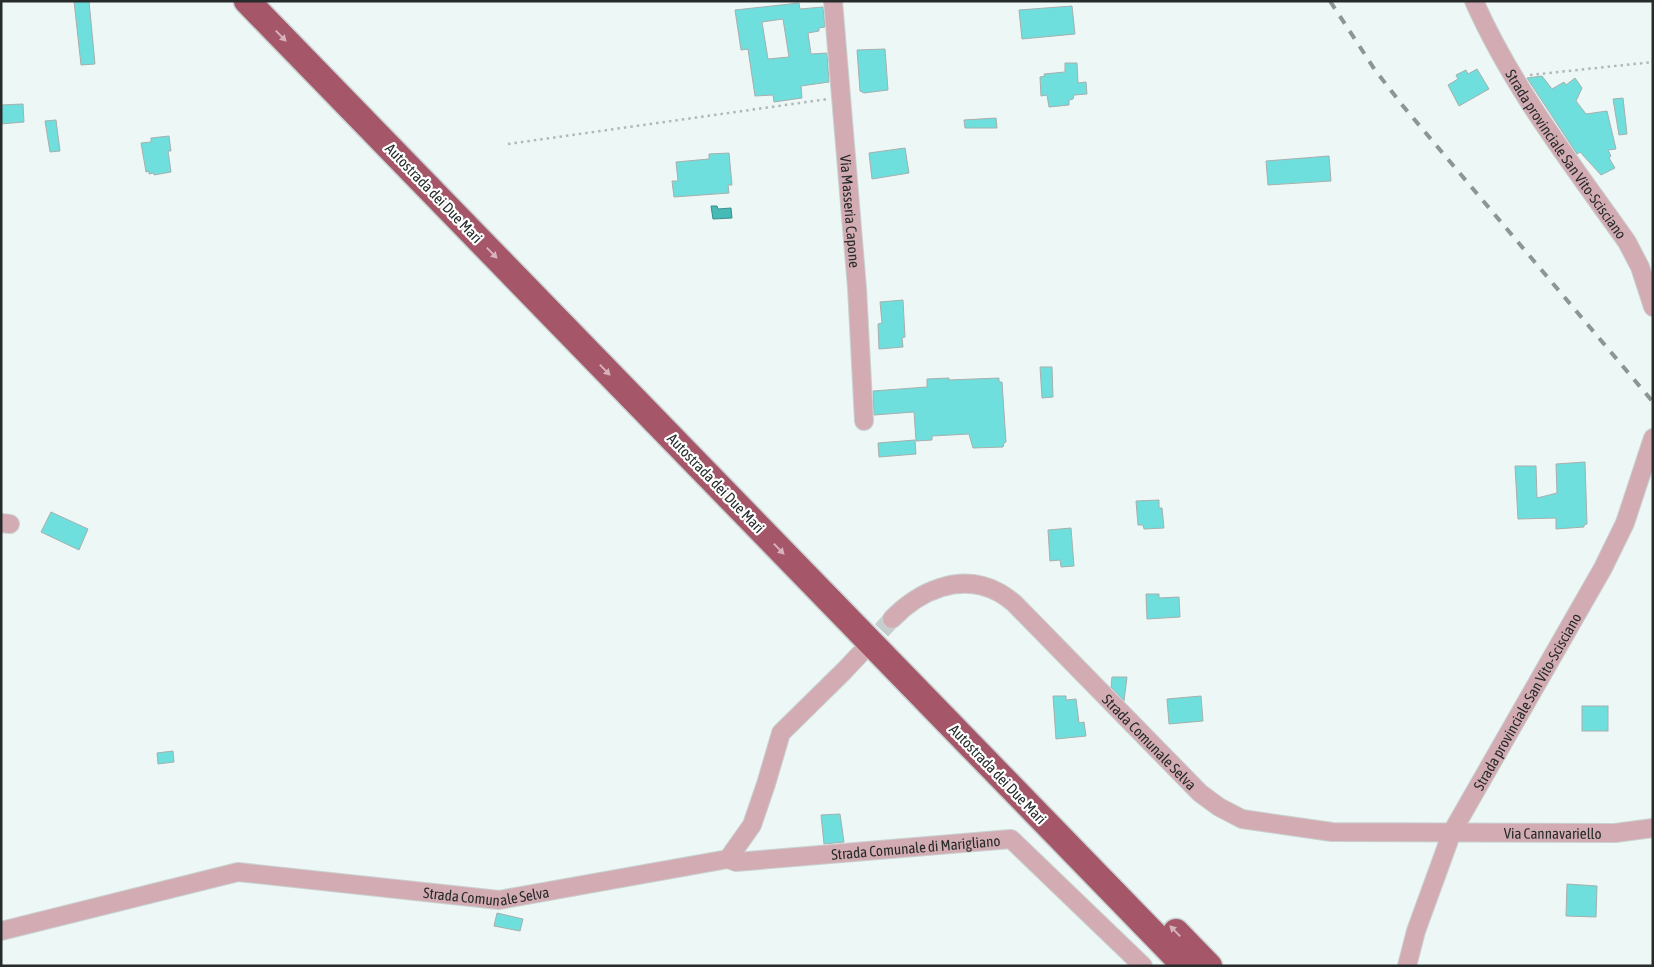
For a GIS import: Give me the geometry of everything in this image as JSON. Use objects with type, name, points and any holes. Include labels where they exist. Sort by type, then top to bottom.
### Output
[{"type":"highway","name":"Autostrada dei Due Mari","points":[[247,1],[1184,966]]},
{"type":"highway","name":"Autostrada dei Due Mari","points":[[272,1],[1209,966]]},
{"type":"street","name":"Via Masseria Capone","points":[[833,1],[857,288],[864,421]]},
{"type":"street","name":"Strada provinciale San Vito-Scisciano","points":[[1474,2],[1498,51],[1524,96],[1627,242],[1640,267],[1653,306]]},
{"type":"street","name":"Strada provinciale San Vito-Scisciano","points":[[1407,966],[1416,931],[1452,832],[1603,568],[1625,523],[1653,438]]},
{"type":"street","name":"Strada Comunale Selva","points":[[892,619],[916,599],[937,588],[961,582],[997,591],[1014,603],[1200,793],[1219,807],[1242,819],[1332,832],[1452,832]]},
{"type":"street","points":[[728,859],[752,825],[781,733],[860,654]]},
{"type":"street","name":"Via Cannavariello","points":[[1452,832],[1615,833],[1653,828]]},
{"type":"street","name":"Strada Comunale di Marigliano","points":[[728,859],[736,862],[1010,839],[1143,966]]},
{"type":"street","name":"Strada Comunale Selva","points":[[1,931],[238,872],[499,900],[728,859]]},
{"type":"path","points":[[1514,79],[1542,73],[1653,62]]},
{"type":"path","points":[[508,144],[842,97]]},
{"type":"water","points":[[711,206],[717,206],[718,209],[731,208],[732,218],[713,219]]},
{"type":"building","points":[[74,1],[89,1],[95,64],[81,65]]},
{"type":"building","points":[[799,3],[800,9],[823,7],[825,27],[819,28],[819,31],[808,33],[811,54],[827,53],[829,82],[801,86],[802,98],[774,102],[773,95],[755,96],[748,49],[741,50],[735,10]],"holes":[[[783,19],[789,57],[768,59],[762,22]]]},
{"type":"building","points":[[1072,6],[1075,34],[1022,39],[1019,10]]},
{"type":"building","points":[[885,49],[888,90],[864,93],[860,91],[857,50]]},
{"type":"building","points":[[1065,63],[1077,63],[1078,83],[1086,82],[1087,94],[1074,95],[1073,99],[1069,100],[1069,105],[1049,107],[1047,95],[1041,96],[1040,77],[1045,76],[1044,74],[1065,72]]},
{"type":"building","points":[[1477,69],[1489,89],[1459,106],[1448,85],[1458,79],[1456,75],[1466,70],[1468,74]]},
{"type":"building","points":[[1542,76],[1552,89],[1564,82],[1566,85],[1575,78],[1582,88],[1576,101],[1586,114],[1607,111],[1616,149],[1608,150],[1611,156],[1609,158],[1615,168],[1601,175],[1580,152],[1577,154],[1527,78]]},
{"type":"building","points":[[1623,98],[1627,134],[1619,135],[1613,99]]},
{"type":"building","points":[[23,104],[24,122],[1,124],[1,105]]},
{"type":"building","points":[[996,118],[997,128],[965,128],[964,120]]},
{"type":"building","points":[[56,120],[60,151],[50,152],[45,121]]},
{"type":"building","points":[[169,136],[171,151],[168,151],[171,172],[149,174],[149,171],[146,172],[141,143],[151,142],[151,138]]},
{"type":"building","points":[[905,148],[909,173],[872,179],[869,153]]},
{"type":"building","points":[[729,153],[732,185],[728,185],[729,193],[674,197],[672,181],[678,181],[676,162],[709,159],[709,154]]},
{"type":"building","points":[[1329,156],[1331,181],[1268,185],[1266,161]]},
{"type":"building","points":[[903,300],[905,337],[902,338],[903,347],[879,349],[878,324],[882,323],[880,302]]},
{"type":"building","points":[[1040,367],[1052,367],[1053,397],[1042,398]]},
{"type":"building","points":[[949,378],[949,380],[999,378],[999,382],[1002,382],[1006,442],[1003,447],[973,448],[969,434],[932,436],[932,440],[916,441],[914,412],[874,415],[873,391],[927,387],[927,379]]},
{"type":"building","points":[[915,440],[916,454],[879,457],[878,443]]},
{"type":"building","points":[[1585,462],[1587,524],[1584,527],[1556,529],[1556,518],[1518,519],[1515,466],[1536,466],[1537,498],[1557,493],[1556,464]]},
{"type":"building","points":[[1159,500],[1159,508],[1162,508],[1164,528],[1144,529],[1143,525],[1138,525],[1136,501]]},
{"type":"building","points":[[51,512],[88,529],[79,550],[41,532]]},
{"type":"building","points":[[1071,528],[1074,566],[1061,567],[1060,560],[1050,561],[1048,530]]},
{"type":"building","points":[[1146,594],[1159,594],[1159,598],[1179,597],[1180,617],[1147,619]]},
{"type":"building","points":[[1112,677],[1127,677],[1124,701],[1111,687]]},
{"type":"building","points":[[1053,696],[1066,696],[1066,700],[1076,699],[1079,723],[1084,722],[1086,736],[1056,739]]},
{"type":"building","points":[[1201,696],[1203,721],[1169,724],[1167,699]]},
{"type":"building","points":[[1582,706],[1608,706],[1608,731],[1582,731]]},
{"type":"building","points":[[173,751],[174,762],[158,764],[157,753]]},
{"type":"building","points":[[840,814],[844,842],[824,844],[821,815]]},
{"type":"building","points":[[1567,884],[1597,886],[1596,917],[1566,916]]},
{"type":"building","points":[[497,913],[523,919],[520,931],[494,926]]},
{"type":"tunnel","points":[[863,650],[892,619]]},
{"type":"railway","points":[[1330,1],[1375,70],[1403,106],[1653,402]]}]
